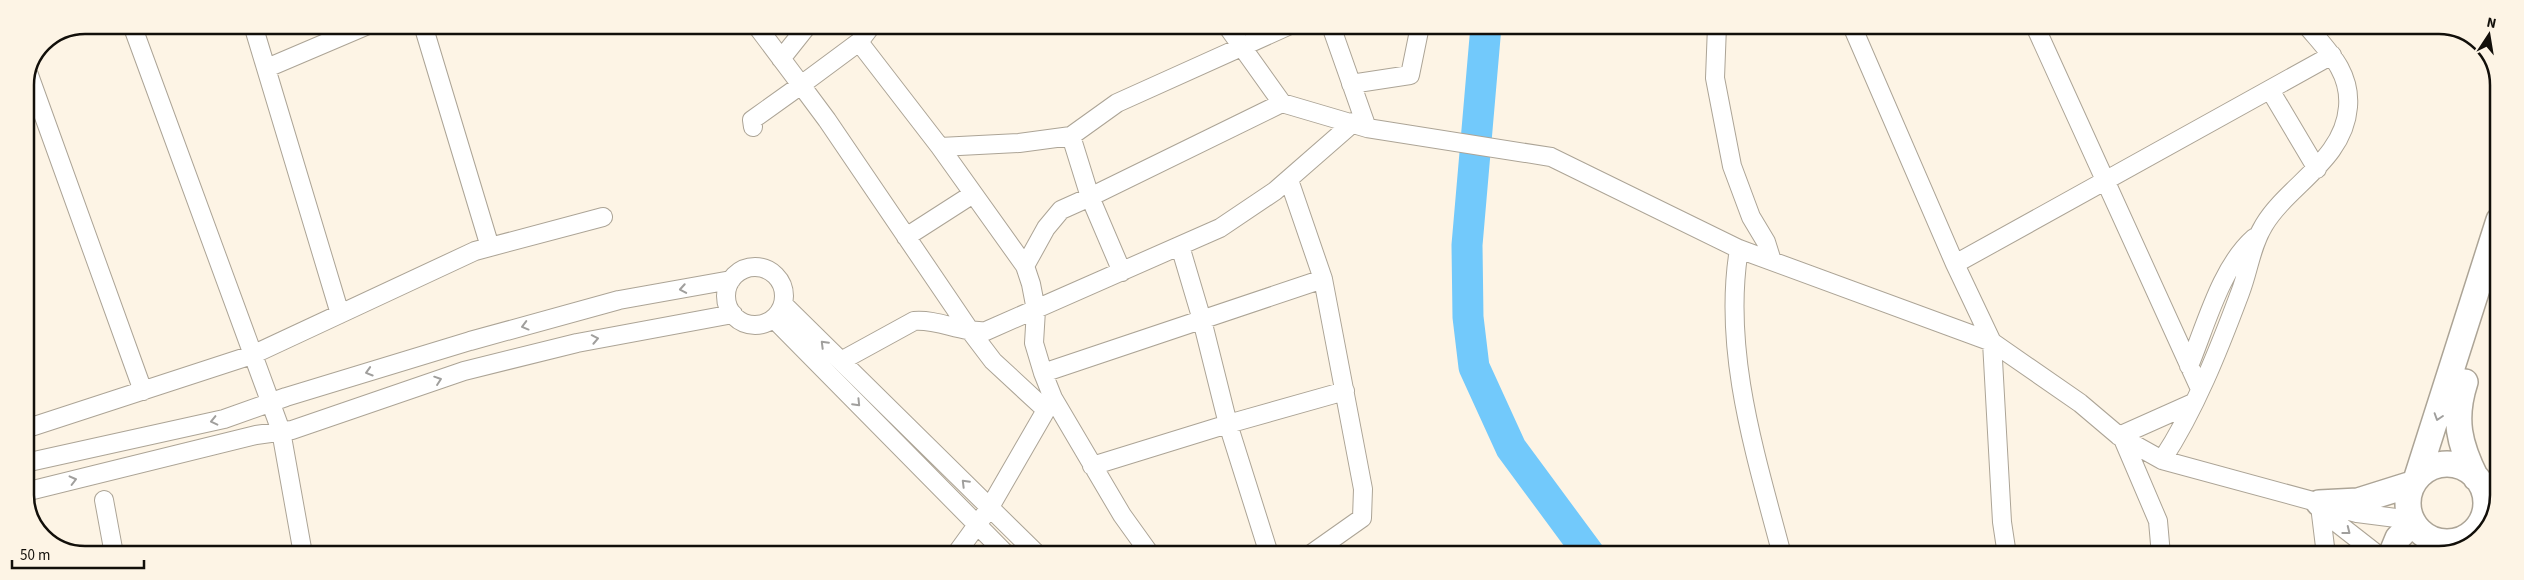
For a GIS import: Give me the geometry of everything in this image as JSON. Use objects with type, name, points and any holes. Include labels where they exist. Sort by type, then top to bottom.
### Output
[{"type":"main road","points":[[2448,545],[2427,536],[2413,521],[2408,502],[2490,245]]},
{"type":"main road","points":[[2452,544],[2479,524],[2487,502],[2463,447],[2457,414],[2461,395],[2490,302]]},
{"type":"main road","points":[[2320,503],[2358,501],[2415,481],[2426,470],[2447,464],[2458,465],[2487,502]]},
{"type":"main road","points":[[2395,546],[2398,538],[2413,521]]},
{"type":"street","points":[[135,34],[281,432],[302,546]]},
{"type":"street","points":[[256,34],[340,314]]},
{"type":"street","points":[[267,68],[347,34]]},
{"type":"street","points":[[426,34],[490,247]]},
{"type":"street","points":[[763,34],[801,85],[971,332],[993,361],[1050,404],[1144,546]]},
{"type":"street","points":[[781,59],[801,34]]},
{"type":"street","points":[[753,127],[752,120],[859,42],[865,34]]},
{"type":"street","points":[[1232,34],[1282,103],[1368,127],[1551,157],[1739,248],[1992,342],[2080,403],[2121,437],[2162,460],[2192,470],[2371,516],[2413,521]]},
{"type":"street","points":[[940,147],[995,145],[1071,136],[1117,103],[1271,34]]},
{"type":"street","points":[[1334,34],[1368,127]]},
{"type":"street","points":[[1352,84],[1410,74],[1418,34]]},
{"type":"street","points":[[1718,34],[1715,78],[1732,166],[1751,217],[1766,242],[1772,261]]},
{"type":"street","points":[[1855,34],[1955,264],[1992,342],[2002,522],[2006,546]]},
{"type":"street","points":[[2039,34],[2104,183],[2189,366],[2196,396]]},
{"type":"street","points":[[2189,366],[2230,268],[2240,252],[2258,235],[2274,212],[2316,169],[2339,135],[2348,109],[2346,80],[2332,56],[2314,34]]},
{"type":"street","points":[[859,42],[940,147],[1024,266],[1036,310],[1034,343],[1050,404],[990,507],[962,546]]},
{"type":"street","points":[[1955,264],[2332,56]]},
{"type":"street","points":[[34,89],[143,391]]},
{"type":"street","points":[[2270,90],[2316,169]]},
{"type":"street","points":[[1024,266],[1046,228],[1061,210],[1282,103]]},
{"type":"street","points":[[841,361],[914,321],[927,320],[971,332],[986,331],[1122,272],[1220,228],[1368,127]]},
{"type":"street","points":[[1071,136],[1090,197],[1122,272]]},
{"type":"street","points":[[1289,180],[1323,279],[1363,489],[1362,518],[1322,546]]},
{"type":"street","points":[[906,238],[973,194]]},
{"type":"street","points":[[34,426],[252,355],[475,252],[603,217]]},
{"type":"street","points":[[2162,460],[2196,396],[2239,296],[2258,235]]},
{"type":"street","points":[[1180,246],[1202,320],[1228,424],[1266,546]]},
{"type":"street","points":[[1739,248],[1733,321],[1751,437],[1780,546]]},
{"type":"street","points":[[34,461],[224,419],[470,341],[620,300],[731,280],[744,269],[754,267],[771,272],[782,286],[783,304],[774,319],[766,323],[748,324],[733,314],[726,298],[731,280]]},
{"type":"street","points":[[1043,374],[1323,279]]},
{"type":"street","points":[[783,304],[1029,546]]},
{"type":"street","points":[[34,490],[256,435],[292,430],[464,371],[577,343],[733,314]]},
{"type":"street","points":[[774,319],[998,546]]},
{"type":"street","points":[[1092,466],[1228,424],[1345,391]]},
{"type":"street","points":[[2121,437],[2196,396]]},
{"type":"street","points":[[2121,437],[2158,521],[2160,546]]},
{"type":"street","points":[[104,500],[113,546]]},
{"type":"street","points":[[2320,503],[2325,546]]},
{"type":"street","points":[[2320,503],[2337,523],[2366,546]]},
{"type":"waterway","points":[[1485,34],[1467,245],[1468,317],[1474,367],[1511,448],[1583,546]]}]
